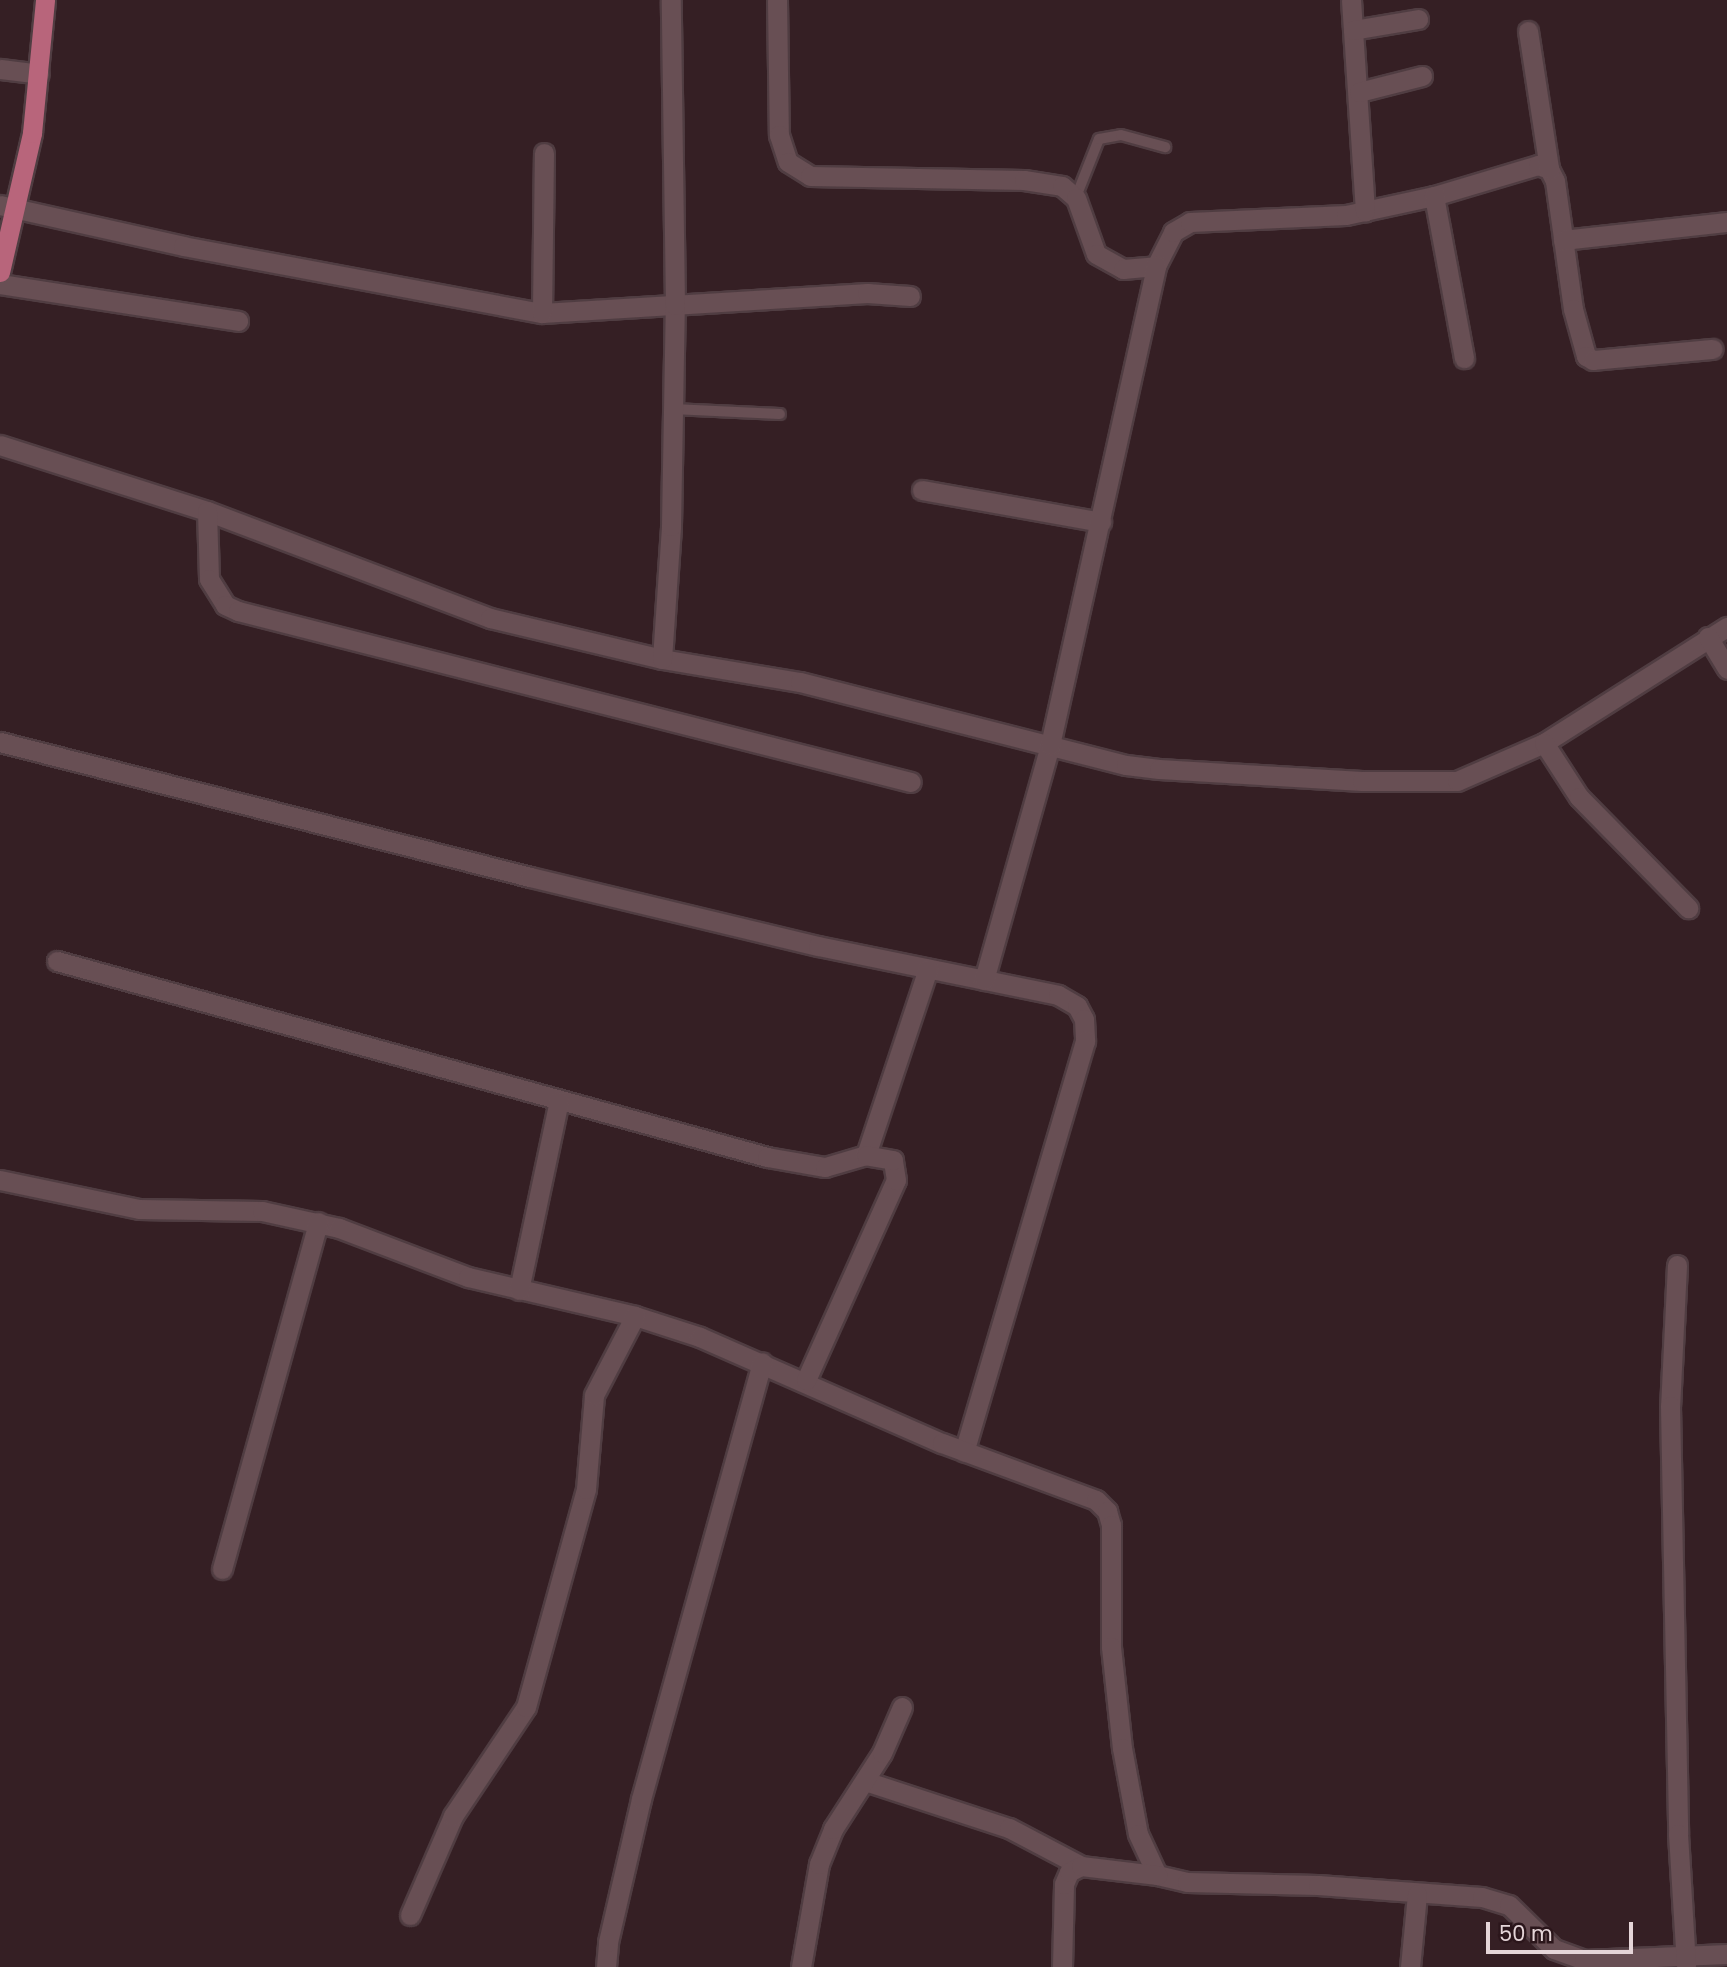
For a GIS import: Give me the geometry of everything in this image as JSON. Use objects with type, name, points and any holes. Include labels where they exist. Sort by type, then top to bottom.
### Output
[{"type":"main road","points":[[0,272],[9,206],[39,74],[45,0]]},
{"type":"street","points":[[662,659],[675,305],[671,0]]},
{"type":"street","points":[[778,0],[779,135],[788,162],[799,172],[830,180],[1024,180],[1062,186],[1076,198],[1101,261],[1123,269],[1156,266]]},
{"type":"street","points":[[1350,0],[1366,212]]},
{"type":"street","points":[[1353,30],[1418,19]]},
{"type":"street","points":[[1528,31],[1573,309],[1588,358],[1712,349]]},
{"type":"street","points":[[0,69],[39,74]]},
{"type":"street","points":[[1359,92],[1422,76]]},
{"type":"street","points":[[541,313],[544,153]]},
{"type":"street","points":[[984,980],[1050,745],[1156,266],[1173,232],[1190,222],[1366,212],[1434,197],[1524,165],[1549,169]]},
{"type":"street","points":[[1434,197],[1464,358]]},
{"type":"street","points":[[9,206],[183,246],[541,313],[867,293],[910,296]]},
{"type":"street","points":[[1563,240],[1727,222]]},
{"type":"street","points":[[0,284],[238,321]]},
{"type":"street","points":[[0,445],[207,511],[455,608],[662,659],[800,682],[1148,768],[1438,784],[1473,775],[1544,743],[1708,636],[1727,627]]},
{"type":"street","points":[[922,490],[1101,522]]},
{"type":"street","points":[[207,511],[209,579],[225,606],[911,782]]},
{"type":"street","points":[[1708,636],[1727,669]]},
{"type":"street","points":[[0,742],[530,877],[928,969],[1058,995],[1077,1006],[1084,1019],[1086,1041],[964,1452]]},
{"type":"street","points":[[1544,743],[1579,797],[1688,908]]},
{"type":"street","points":[[57,961],[559,1101],[811,1167],[866,1155],[892,1160],[896,1180],[806,1380]]},
{"type":"street","points":[[866,1155],[928,969]]},
{"type":"street","points":[[519,1290],[559,1101]]},
{"type":"street","points":[[0,1180],[139,1209],[262,1211],[318,1222],[468,1277],[635,1316],[806,1380],[964,1452],[1081,1493],[1107,1511],[1115,1695],[1134,1818],[1146,1859],[1157,1875]]},
{"type":"street","points":[[222,1569],[318,1222]]},
{"type":"street","points":[[1677,1265],[1670,1406],[1678,1834],[1686,1961]]},
{"type":"street","points":[[410,1915],[453,1816],[526,1707],[586,1489],[594,1395],[635,1316]]},
{"type":"street","points":[[606,1967],[608,1942],[641,1799],[762,1362]]},
{"type":"street","points":[[801,1967],[820,1864],[833,1829],[865,1781],[902,1707]]},
{"type":"street","points":[[865,1781],[1009,1828],[1081,1866],[1157,1875],[1187,1882],[1318,1885],[1498,1901],[1554,1949],[1584,1960],[1686,1961],[1727,1954]]},
{"type":"street","points":[[1062,1967],[1064,1884],[1069,1872],[1081,1866]]},
{"type":"street","points":[[1410,1967],[1417,1894]]},
{"type":"lane","points":[[1076,198],[1099,139],[1121,135],[1165,147]]},
{"type":"lane","points":[[672,410],[780,414]]}]
